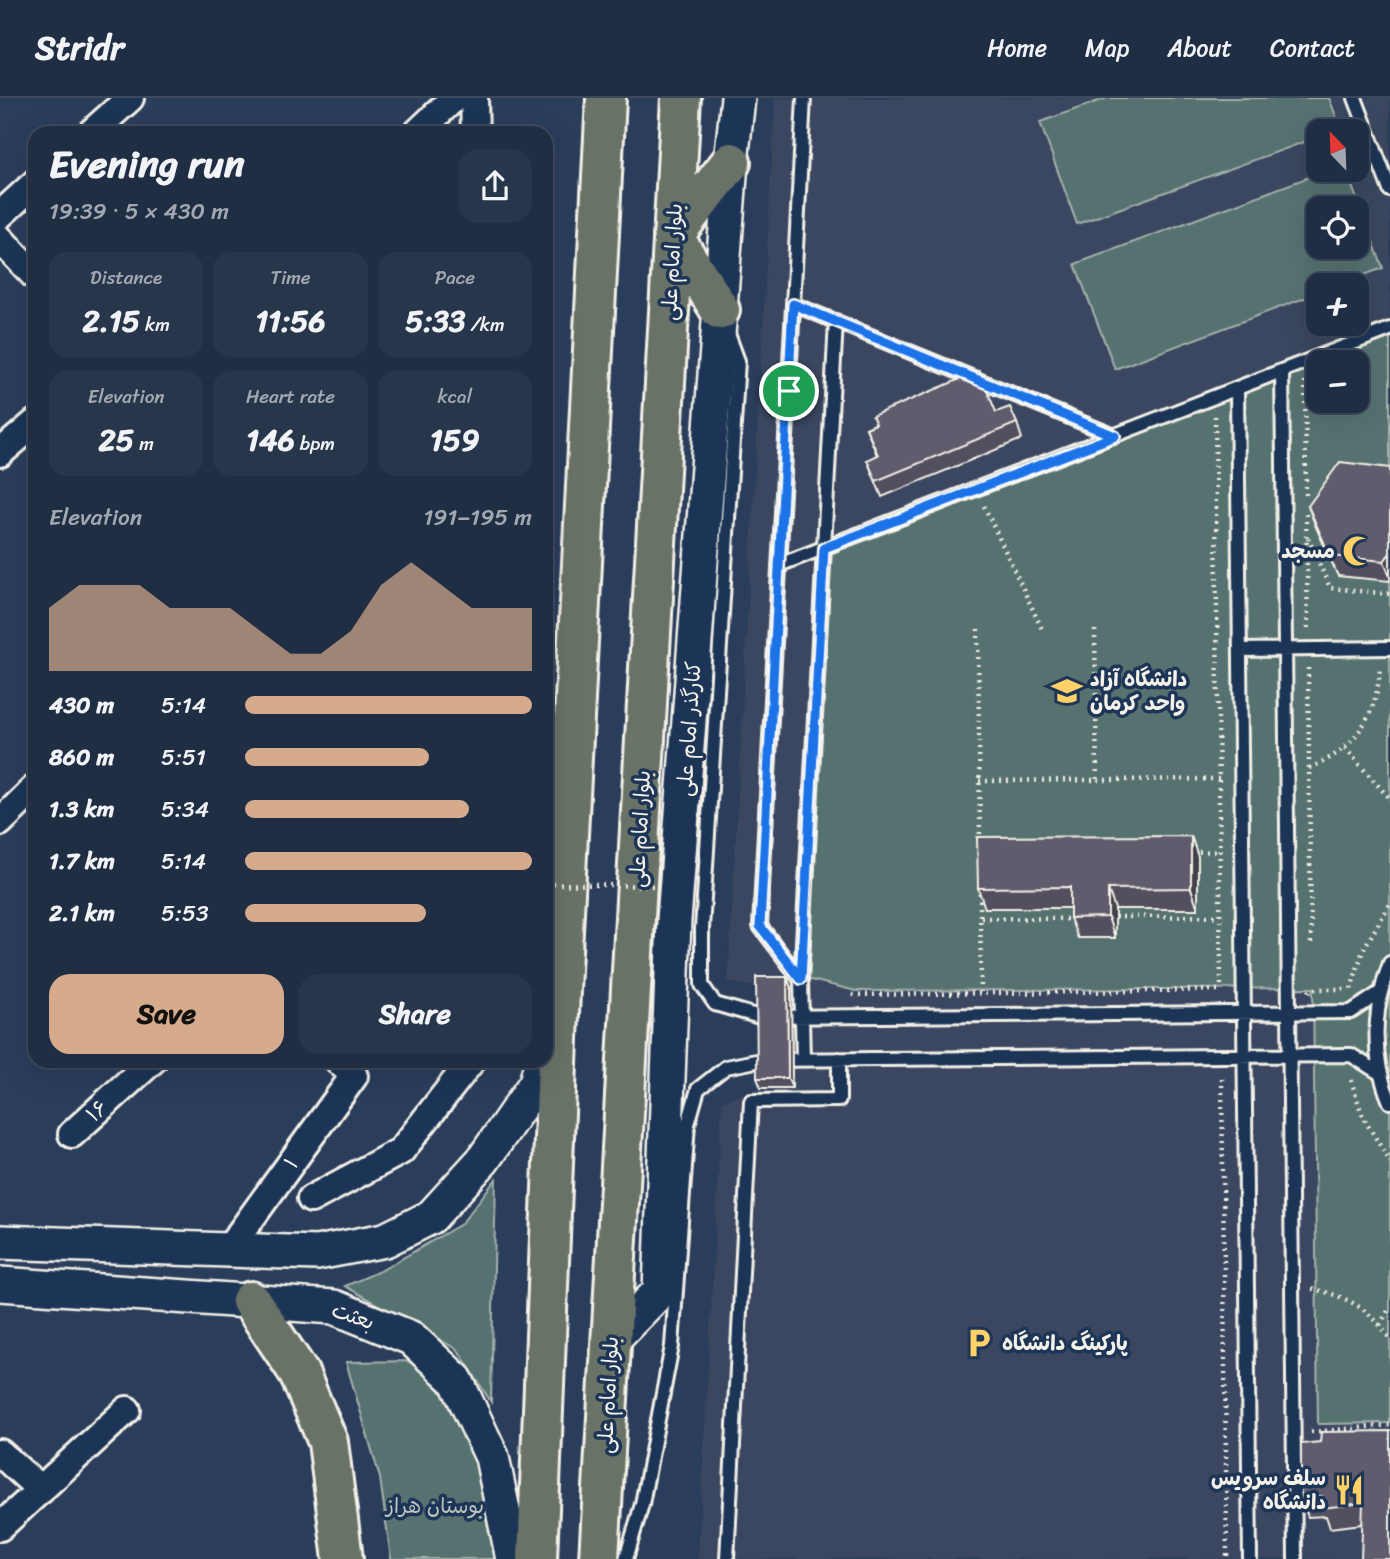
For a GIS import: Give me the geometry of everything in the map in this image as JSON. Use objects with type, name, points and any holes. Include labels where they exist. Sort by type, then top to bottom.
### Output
[{"type":"main road","points":[[537,1559],[560,990],[557,847],[606,98]]},
{"type":"main road","name":"بلوار امام علی","points":[[599,1559],[681,98]]},
{"type":"main road","points":[[720,310],[673,236],[731,162]]},
{"type":"main road","points":[[251,1301],[299,1373],[328,1442],[343,1559]]},
{"type":"street","points":[[99,126],[130,98]]},
{"type":"street","points":[[424,126],[454,98]]},
{"type":"street","points":[[474,98],[475,126]]},
{"type":"street","name":"کنارگذر امام علی","points":[[611,1340],[660,1291],[674,920],[738,98]]},
{"type":"street","points":[[0,215],[28,189]]},
{"type":"street","points":[[0,239],[28,269]]},
{"type":"street","points":[[0,453],[28,429]]},
{"type":"street","points":[[0,822],[28,795]]},
{"type":"street","points":[[553,1018],[560,990]]},
{"type":"street","name":"۱۶","points":[[72,1134],[144,1068]]},
{"type":"street","name":"۱","points":[[228,1250],[346,1068]]},
{"type":"street","points":[[311,1199],[401,1151],[466,1068]]},
{"type":"street","points":[[0,1242],[317,1253],[385,1240],[431,1217],[483,1160],[536,1083],[540,1068]]},
{"type":"street","name":"بعثت","points":[[0,1284],[334,1307],[411,1338],[456,1380],[492,1457],[513,1559]]},
{"type":"street","points":[[0,1527],[127,1410]]},
{"type":"street","points":[[0,1453],[41,1490]]},
{"type":"lane","points":[[801,979],[760,926],[804,98]]},
{"type":"lane","points":[[1355,98],[1390,190]]},
{"type":"lane","points":[[793,304],[1115,436]]},
{"type":"lane","points":[[720,310],[738,361],[702,929],[702,985],[715,1004],[760,1017],[1351,1012],[1381,992]]},
{"type":"lane","points":[[803,1059],[801,979],[836,321]]},
{"type":"lane","points":[[779,565],[1390,329]]},
{"type":"lane","points":[[1282,371],[1295,1559]]},
{"type":"lane","points":[[1237,388],[1250,1559]]},
{"type":"lane","points":[[1240,650],[1383,648]]},
{"type":"lane","points":[[1390,963],[1381,992],[1376,1033],[1381,1074],[1390,1102]]},
{"type":"lane","points":[[626,1559],[642,1504],[672,1346],[688,1124],[698,1088],[726,1067],[761,1060],[803,1059],[1351,1055],[1381,1074]]},
{"type":"lane","points":[[727,1559],[751,1101],[839,1100],[839,1059]]},
{"type":"path","points":[[1305,362],[1311,948]]},
{"type":"path","points":[[1214,397],[1221,990]]},
{"type":"path","points":[[976,489],[1042,629]]},
{"type":"path","points":[[1306,519],[1313,509]]},
{"type":"path","points":[[1307,536],[1330,588],[1390,594]]},
{"type":"path","points":[[978,629],[980,853]]},
{"type":"path","points":[[1095,630],[1097,781]]},
{"type":"path","points":[[1309,768],[1328,760],[1345,748],[1362,729],[1374,706],[1383,648]]},
{"type":"path","points":[[1345,748],[1390,799]]},
{"type":"path","points":[[979,781],[1219,779]]},
{"type":"path","points":[[1180,852],[1220,851]]},
{"type":"path","points":[[553,884],[660,886]]},
{"type":"path","points":[[981,892],[982,992]]},
{"type":"path","points":[[1115,917],[1220,916]]},
{"type":"path","points":[[981,918],[1078,919]]},
{"type":"path","points":[[1311,976],[1311,989]]},
{"type":"path","points":[[1222,1079],[1227,1559]]},
{"type":"path","points":[[1302,1288],[1339,1296],[1362,1308],[1380,1325],[1390,1340]]},
{"type":"path","points":[[1380,1325],[1390,1307]]},
{"type":"path","points":[[1298,1433],[1390,1425]]},
{"type":"shaded area","name":"دانشگاه آزاد واحد کرمان","points":[[775,98],[1390,98],[1390,1559],[698,1559],[722,1101],[761,1088],[760,988],[728,982]]},
{"type":"green space","points":[[1107,98],[1329,98],[1337,119],[1306,119],[1306,141],[1077,224],[1040,122]]},
{"type":"green space","points":[[1306,178],[1306,182],[1351,182],[1356,196],[1306,196],[1306,259],[1369,259],[1369,231],[1383,268],[1369,273],[1306,273],[1306,297],[1115,369],[1075,264]]},
{"type":"green space","points":[[1390,332],[1390,1423],[1318,1424],[1313,988],[856,991],[803,978],[826,550],[1306,364],[1306,413],[1369,413],[1369,350],[1343,350]]},
{"type":"green space","points":[[496,1179],[491,1402],[458,1350],[345,1286],[382,1270],[461,1224]]},
{"type":"green space","name":"بوستان هراز","points":[[421,1361],[465,1429],[502,1544],[501,1559],[391,1559],[380,1478],[346,1362]]},
{"type":"building","points":[[979,371],[996,412],[1010,407],[1017,423],[876,481],[867,460],[878,455],[866,428],[876,424],[872,416]]},
{"type":"building","name":"مسجد","points":[[1340,462],[1390,468],[1390,553],[1384,561],[1330,556],[1308,506]]},
{"type":"building","points":[[1191,836],[1191,888],[1108,889],[1108,917],[1070,918],[1070,887],[978,888],[977,837]]},
{"type":"building","points":[[756,977],[787,977],[788,1078],[757,1078]]},
{"type":"building","name":"سلف سرویس دانشگاه","points":[[1390,1431],[1390,1559],[1361,1559],[1363,1503],[1323,1508],[1322,1496],[1301,1497],[1301,1444],[1320,1442],[1321,1432]]},
{"type":"place","name":"مسجد","points":[[1358,551]]},
{"type":"place","name":"دانشگاه آزاد واحد کرمان","points":[[1067,691]]},
{"type":"place","name":"پارکینگ دانشگاه","points":[[979,1343]]},
{"type":"place","name":"سلف سرویس دانشگاه","points":[[1349,1490]]},
{"type":"route","points":[[793,304],[1115,436],[824,548],[801,979],[760,926],[789,391],[793,304]]}]
